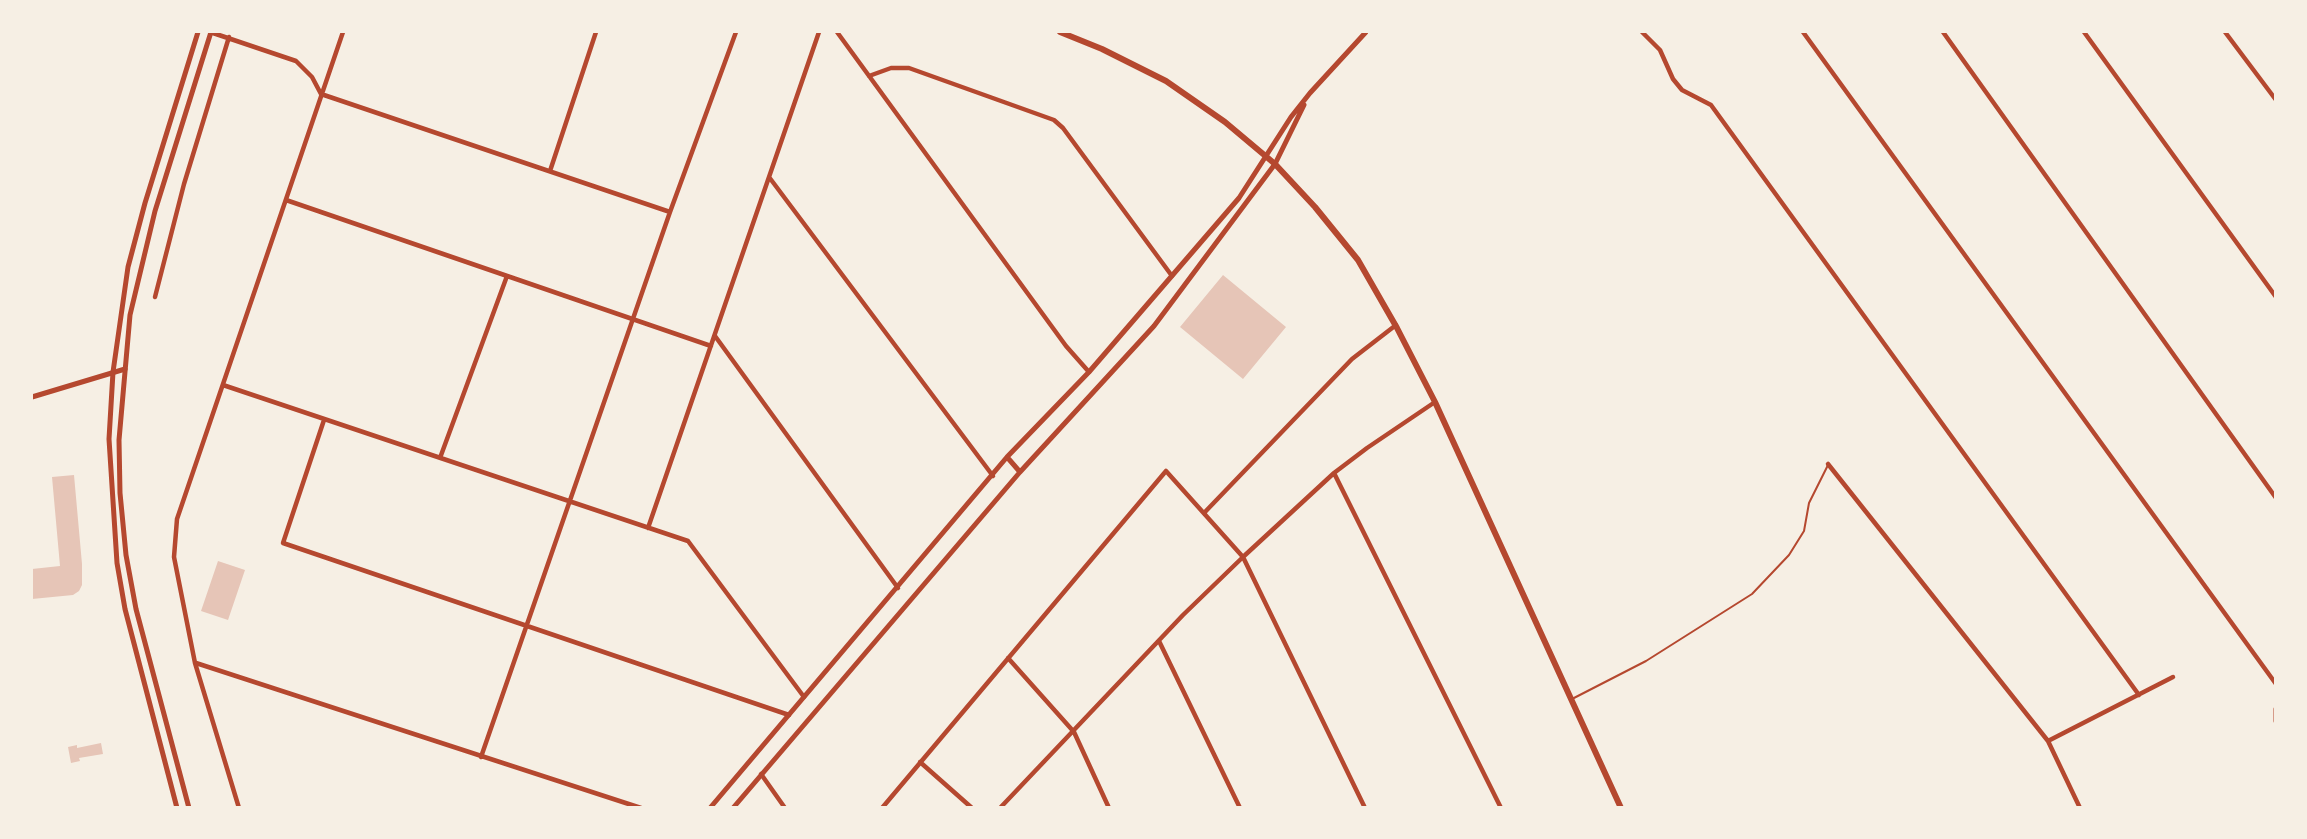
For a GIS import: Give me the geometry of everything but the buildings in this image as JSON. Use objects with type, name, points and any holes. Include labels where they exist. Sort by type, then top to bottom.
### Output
[{"type":"main road","points":[[176,807],[125,609],[117,563],[108,439],[113,372],[128,267],[198,32]]},
{"type":"main road","points":[[188,807],[136,609],[126,555],[120,493],[119,440],[130,315],[155,211],[211,32]]},
{"type":"main road","points":[[1060,32],[1102,49],[1166,81],[1225,122],[1275,164],[1315,207],[1358,260],[1396,325],[1435,402],[1621,807]]},
{"type":"main road","points":[[710,807],[1007,457],[1089,372],[1239,198],[1291,117],[1366,32]]},
{"type":"main road","points":[[733,807],[1020,472],[1154,326],[1275,164],[1310,93]]},
{"type":"main road","points":[[32,397],[125,369]]},
{"type":"main road","points":[[1007,457],[1020,472]]},
{"type":"main road","points":[[2276,709],[2276,721]]},
{"type":"street","points":[[211,32],[296,61],[312,77],[321,94],[670,212]]},
{"type":"street","points":[[239,807],[195,663],[174,556],[177,519],[342,32]]},
{"type":"street","points":[[550,172],[596,32]]},
{"type":"street","points":[[481,757],[670,212],[736,32]]},
{"type":"street","points":[[648,528],[819,32]]},
{"type":"street","points":[[837,32],[1066,346],[1089,372]]},
{"type":"street","points":[[1642,32],[1660,50],[1673,79],[1682,90],[1712,105],[2139,695]]},
{"type":"street","points":[[1802,32],[2276,684]]},
{"type":"street","points":[[1943,32],[2276,498]]},
{"type":"street","points":[[2084,32],[2276,297]]},
{"type":"street","points":[[2225,32],[2276,100]]},
{"type":"street","points":[[155,297],[184,184],[229,37]]},
{"type":"street","points":[[869,76],[891,68],[909,68],[1054,120],[1063,128],[1172,275]]},
{"type":"street","points":[[769,176],[993,475]]},
{"type":"street","points":[[286,200],[711,346]]},
{"type":"street","points":[[440,458],[507,276]]},
{"type":"street","points":[[1204,513],[1352,359],[1396,325]]},
{"type":"street","points":[[714,335],[898,588]]},
{"type":"street","points":[[222,385],[688,541],[804,697]]},
{"type":"street","points":[[1000,807],[1243,557],[1334,473],[1435,402]]},
{"type":"street","points":[[324,420],[283,543],[789,715]]},
{"type":"street","points":[[1828,464],[2048,741],[2080,807]]},
{"type":"street","points":[[882,807],[1167,471],[1243,557],[1365,807]]},
{"type":"street","points":[[1334,473],[1500,807]]},
{"type":"street","points":[[1159,641],[1240,807]]},
{"type":"street","points":[[1008,658],[1074,732],[1109,807]]},
{"type":"street","points":[[195,663],[641,807]]},
{"type":"street","points":[[2048,741],[2173,677]]},
{"type":"street","points":[[920,762],[972,807]]},
{"type":"street","points":[[761,774],[785,807]]},
{"type":"street","points":[[176,807],[188,807]]},
{"type":"lane","points":[[1571,699],[1646,661],[1752,594],[1789,555],[1804,531],[1810,503],[1828,464]]}]
